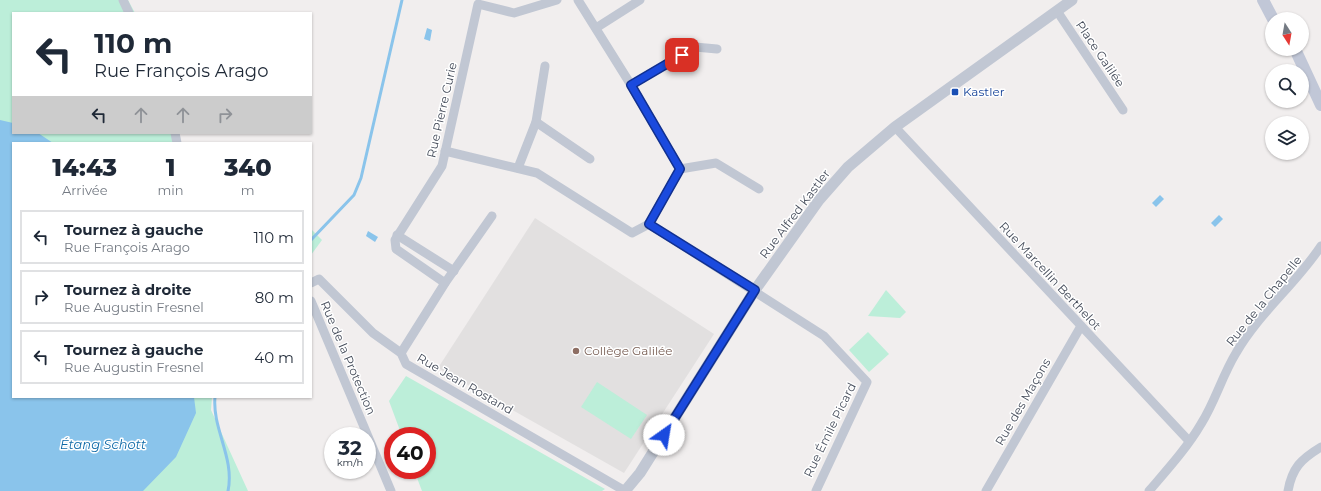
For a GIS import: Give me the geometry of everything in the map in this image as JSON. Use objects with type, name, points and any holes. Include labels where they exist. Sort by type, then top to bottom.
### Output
[{"type":"main road","points":[[1263,0],[1269,12]]},
{"type":"main road","points":[[1298,56],[1321,105]]},
{"type":"street","points":[[123,0],[129,12]]},
{"type":"street","name":"Rue Pierre Curie","points":[[446,283],[396,249],[394,240],[442,166],[478,2],[514,13],[557,0]]},
{"type":"street","points":[[578,0],[631,85],[680,169]]},
{"type":"street","points":[[596,28],[640,0]]},
{"type":"street","name":"Rue Alfred Kastler","points":[[625,491],[640,473],[755,290],[819,200],[848,167],[895,127],[1072,0]]},
{"type":"street","name":"Place Galilée","points":[[1057,11],[1123,110]]},
{"type":"street","points":[[631,85],[695,47],[717,49]]},
{"type":"street","points":[[518,168],[536,122],[545,66]]},
{"type":"street","points":[[536,122],[590,159]]},
{"type":"street","name":"Rue Marcellin Berthelot","points":[[895,127],[1189,441]]},
{"type":"street","points":[[445,151],[537,173],[632,232],[649,224],[680,169]]},
{"type":"street","points":[[680,169],[716,163],[759,189]]},
{"type":"street","points":[[401,354],[446,283],[492,216]]},
{"type":"street","points":[[649,224],[755,290]]},
{"type":"street","points":[[397,235],[454,271]]},
{"type":"street","name":"Rue de la Chapelle","points":[[1148,491],[1201,425],[1236,353],[1253,329],[1307,266],[1321,246]]},
{"type":"street","name":"Rue Jean Rostand","points":[[312,282],[319,279],[373,333],[401,354],[406,364],[625,491]]},
{"type":"street","name":"Rue Émile Picard","points":[[755,290],[824,336],[867,382],[816,491]]},
{"type":"street","name":"Rue de la Protection","points":[[312,303],[391,491]]},
{"type":"street","name":"Rue des Maçons","points":[[986,491],[1081,326]]},
{"type":"street","points":[[1288,491],[1291,476],[1301,460],[1321,447]]},
{"type":"shaded area","name":"Collège Galilée","points":[[535,218],[714,334],[624,473],[438,368]]},
{"type":"green space","name":"Étang Schott","points":[[0,0],[128,0],[134,12],[12,12],[12,134],[179,134],[181,142],[12,142],[12,398],[212,398],[211,410],[248,491],[0,491]]},
{"type":"green space","points":[[312,230],[322,240],[312,254]]},
{"type":"green space","points":[[886,290],[906,312],[900,318],[868,316]]},
{"type":"green space","points":[[868,332],[889,354],[869,372],[849,350]]},
{"type":"green space","points":[[406,376],[605,489],[602,491],[422,491],[417,479],[436,479],[436,427],[399,427],[389,401]]},
{"type":"green space","points":[[597,382],[647,415],[631,439],[581,407]]},
{"type":"water","points":[[427,28],[432,30],[430,41],[424,39]]},
{"type":"water","name":"Étang Schott","points":[[0,120],[12,123],[12,134],[40,134],[52,142],[12,142],[12,398],[194,398],[196,413],[176,457],[143,491],[0,491]]},
{"type":"water","points":[[1160,195],[1164,199],[1156,207],[1152,203]]},
{"type":"water","points":[[1219,215],[1223,219],[1215,227],[1211,223]]},
{"type":"water","points":[[368,231],[378,237],[375,242],[366,236]]},
{"type":"waterway","points":[[312,239],[354,195],[361,178],[402,0]]},
{"type":"waterway","points":[[215,398],[217,421],[228,467],[228,491]]},
{"type":"place","name":"Kastler","points":[[955,92]]},
{"type":"place","name":"Collège Galilée","points":[[576,351]]},
{"type":"route","points":[[664,435],[755,290],[649,224],[680,169],[631,85],[682,55]]}]
